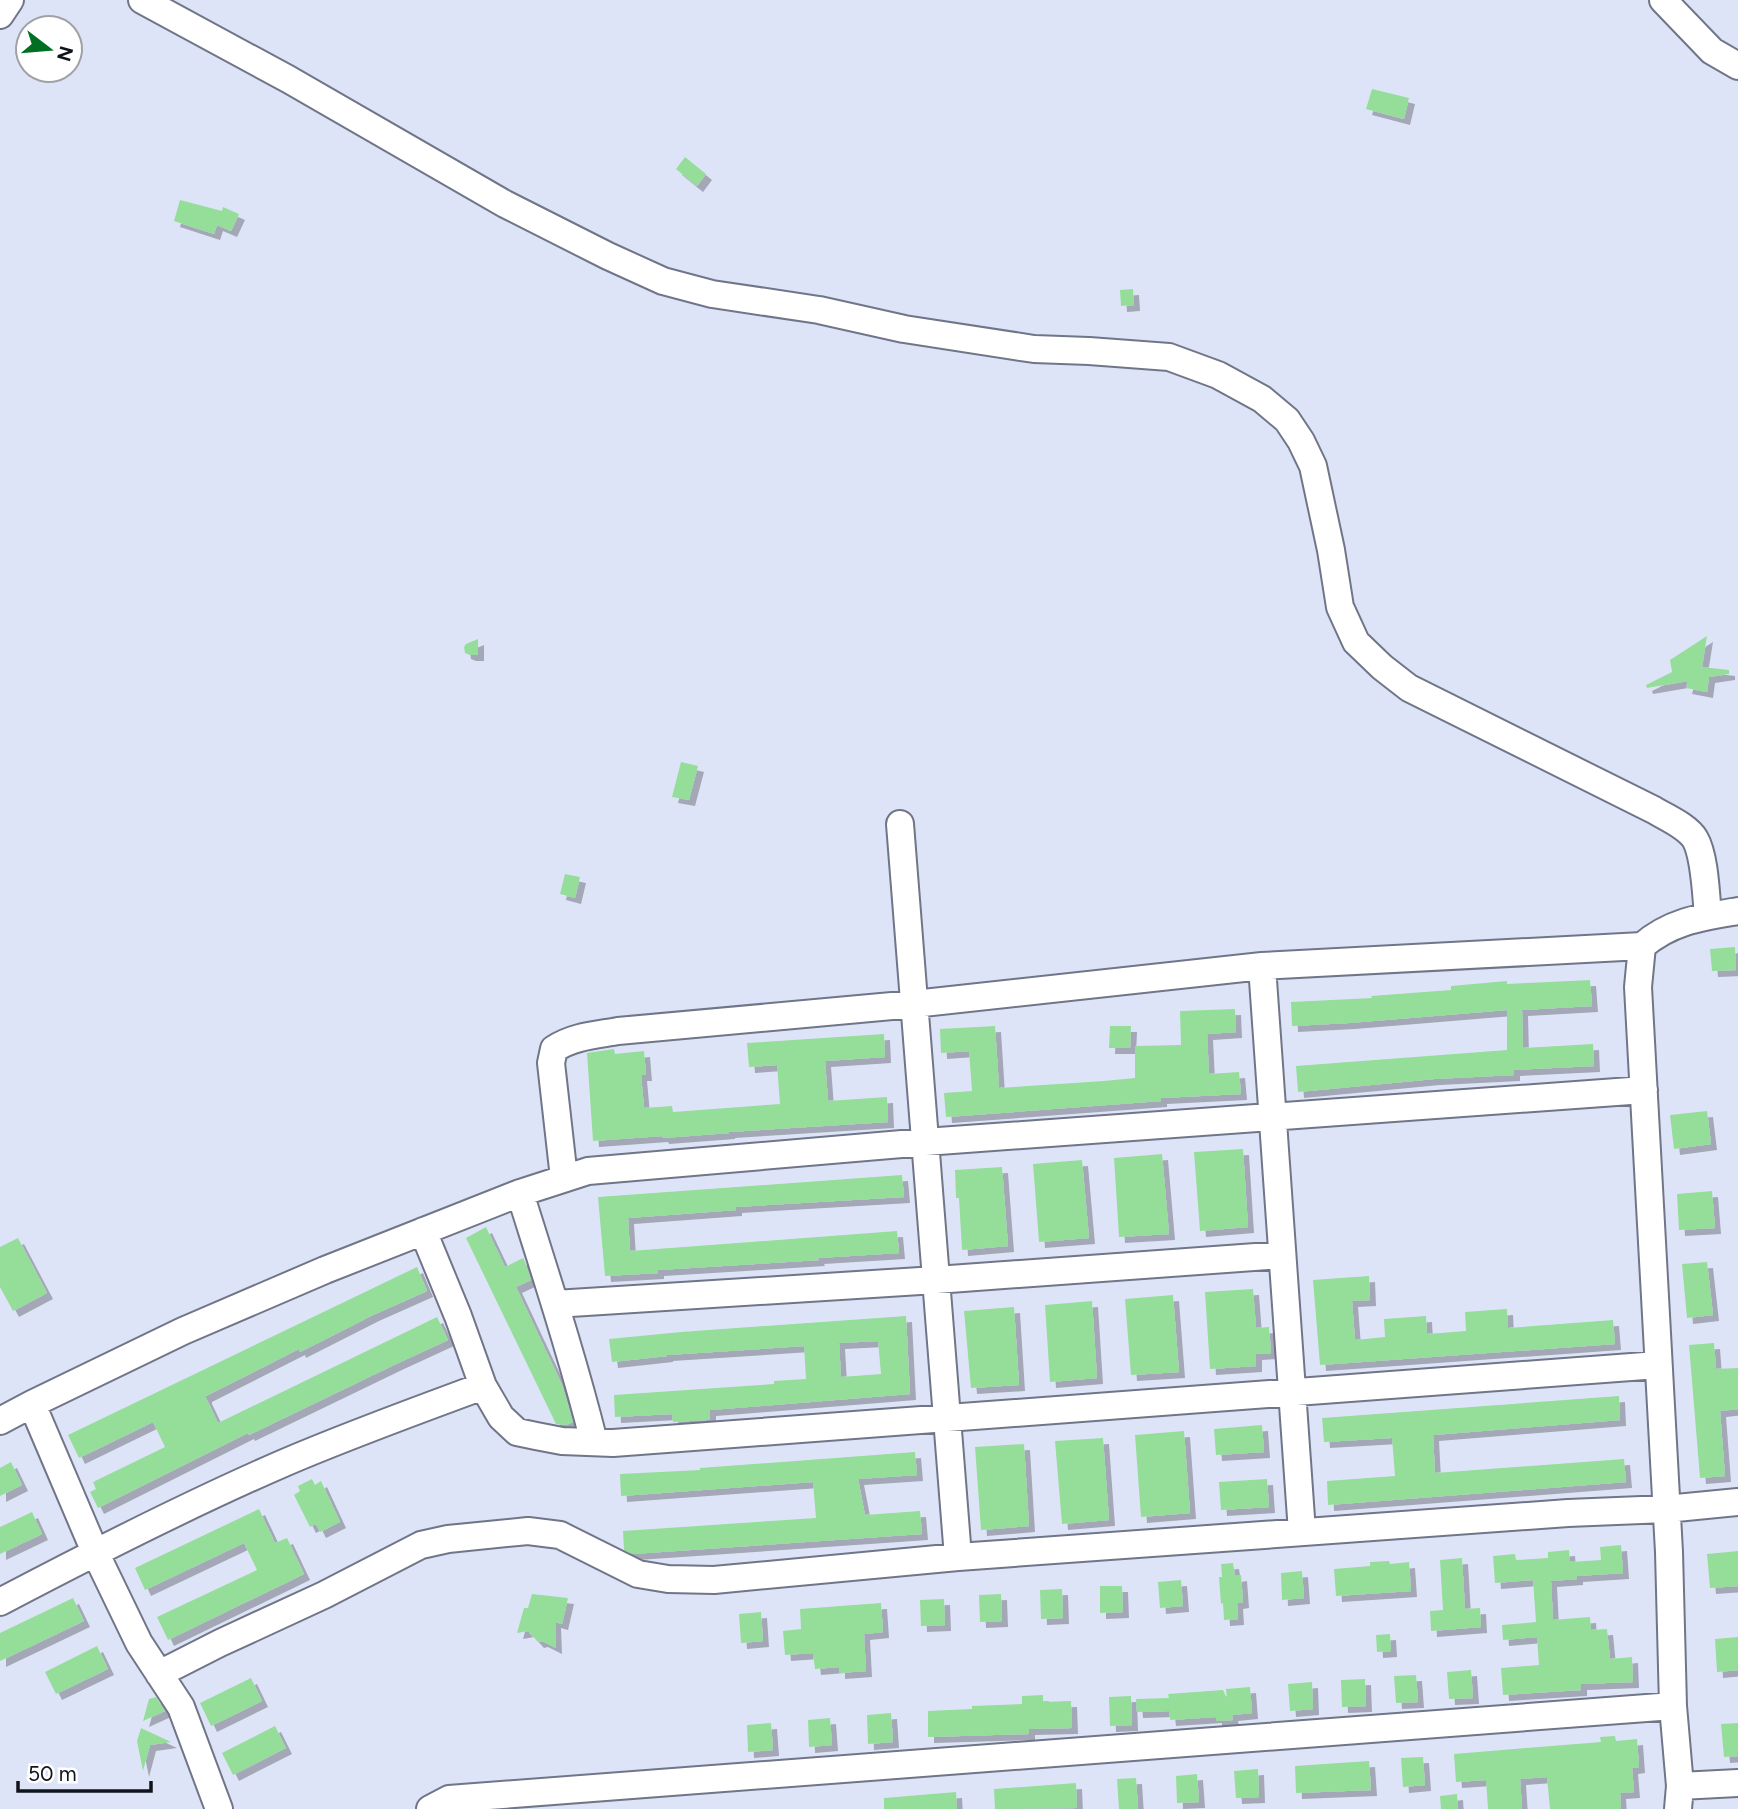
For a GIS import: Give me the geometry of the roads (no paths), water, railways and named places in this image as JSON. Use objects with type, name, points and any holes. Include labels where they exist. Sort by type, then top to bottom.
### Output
[{"type":"street","points":[[0,15],[10,0]]},
{"type":"street","points":[[142,0],[288,79],[505,204],[608,257],[663,281],[712,294],[819,310],[904,329],[1021,347],[1169,357],[1218,375],[1262,399],[1287,421],[1301,441],[1313,466],[1340,607],[1356,642],[1409,688],[1679,825],[1695,838],[1701,857],[1708,916]]},
{"type":"street","points":[[1663,0],[1712,51],[1738,66]]},
{"type":"street","points":[[900,824],[958,1557]]},
{"type":"street","points":[[564,1178],[551,1063],[554,1049],[566,1041],[618,1031],[914,1004],[1262,966],[1642,946],[1656,934],[1676,925],[1738,911]]},
{"type":"street","points":[[1642,946],[1638,987],[1669,1552],[1673,1706],[1679,1798],[1738,1783]]},
{"type":"street","points":[[1262,966],[1302,1532]]},
{"type":"street","points":[[0,1422],[183,1331],[325,1270],[520,1193],[588,1171],[925,1142],[1644,1090]]},
{"type":"street","points":[[520,1193],[582,1393],[594,1442]]},
{"type":"street","points":[[423,1231],[483,1386],[501,1417],[517,1432],[562,1441],[614,1443],[1658,1365]]},
{"type":"street","points":[[555,1304],[1282,1255]]},
{"type":"street","points":[[0,1602],[95,1552],[283,1463],[401,1415],[483,1386]]},
{"type":"street","points":[[32,1404],[95,1552],[139,1643],[181,1707],[219,1809]]},
{"type":"street","points":[[159,1674],[421,1545],[448,1539],[528,1531],[560,1535],[638,1574],[668,1579],[714,1580],[958,1557],[1568,1513],[1666,1510],[1738,1502]]},
{"type":"street","points":[[430,1809],[449,1799],[1673,1706]]}]
